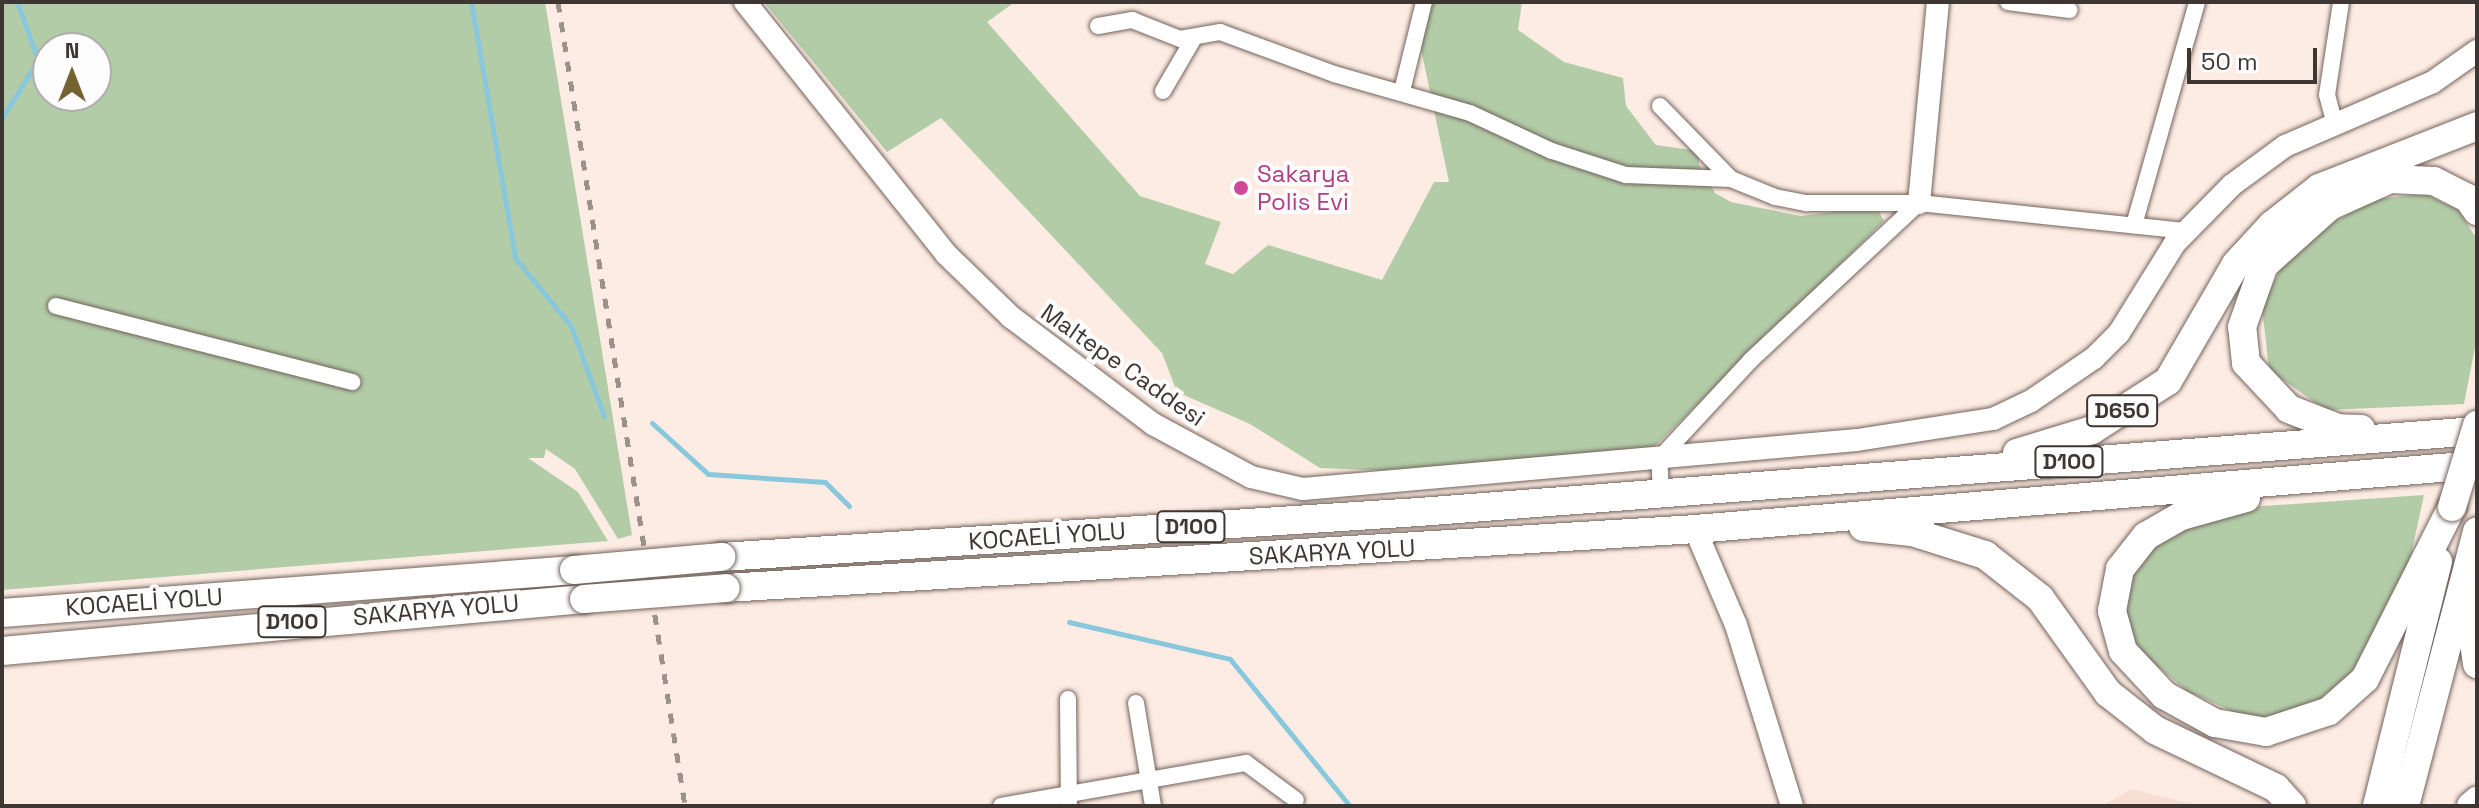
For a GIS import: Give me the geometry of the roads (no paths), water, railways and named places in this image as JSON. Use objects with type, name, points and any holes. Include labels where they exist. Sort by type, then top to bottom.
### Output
[{"type":"highway","name":"D650","points":[[1661,492],[2028,452],[2092,430],[2168,381],[2236,264],[2272,225],[2319,188],[2477,126]]},
{"type":"highway","points":[[2377,806],[2469,429],[2338,428],[2289,409],[2246,363],[2242,327],[2264,265],[2296,232],[2360,190],[2390,179],[2434,181],[2468,198],[2477,211]]},
{"type":"highway","name":"D100","points":[[1661,492],[2469,429]]},
{"type":"highway","name":"D100","points":[[1795,519],[2477,465]]},
{"type":"highway","points":[[2387,473],[2221,502],[2163,524],[2131,551],[2120,569],[2112,611],[2123,651],[2164,695],[2215,723],[2266,732],[2315,719],[2365,679],[2452,507]]},
{"type":"highway","name":"KOCAELİ YOLU","points":[[2,613],[721,557],[1661,492]]},
{"type":"highway","points":[[1795,519],[1912,532],[1985,555],[2040,598],[2108,693],[2155,730],[2276,788],[2292,806]]},
{"type":"highway","name":"SAKARYA YOLU","points":[[2,651],[726,588],[1695,529],[1795,519]]},
{"type":"highway","points":[[2405,806],[2477,531]]},
{"type":"highway","points":[[2465,570],[2477,664]]},
{"type":"highway","points":[[2471,806],[2477,801]]},
{"type":"street","name":"Maltepe Caddesi","points":[[745,2],[946,254],[1000,306],[1140,415],[1224,464],[1278,485],[1303,489],[1659,459],[1944,430],[1993,419],[2031,401],[2094,358],[2119,333],[2143,287],[2205,206],[2263,161],[2334,121],[2433,82],[2477,51]]},
{"type":"street","points":[[1402,91],[1424,2]]},
{"type":"street","points":[[1661,492],[1659,459],[1751,360],[1919,203],[1938,2]]},
{"type":"street","points":[[2008,2],[2069,10]]},
{"type":"street","points":[[2134,225],[2197,2]]},
{"type":"street","points":[[2334,121],[2327,95],[2341,2]]},
{"type":"street","points":[[1098,26],[1132,20],[1180,39],[1220,32],[1334,74],[1402,91],[1626,175],[1731,179],[1807,203],[1919,203],[2185,231]]},
{"type":"street","points":[[1163,91],[1194,38]]},
{"type":"street","points":[[1660,106],[1731,179]]},
{"type":"street","points":[[56,306],[352,382]]},
{"type":"street","points":[[1695,529],[1736,625],[1792,806]]},
{"type":"street","points":[[1068,699],[1069,799]]},
{"type":"street","points":[[1136,703],[1153,806]]},
{"type":"street","points":[[1001,806],[1069,799],[1149,779],[1246,763],[1277,781],[1296,800]]},
{"type":"waterway","points":[[2,118],[38,60],[17,2]]},
{"type":"waterway","points":[[471,2],[515,258],[571,326],[604,416]]},
{"type":"waterway","points":[[652,423],[708,474],[825,482],[849,506]]},
{"type":"waterway","points":[[1069,622],[1230,659],[1350,806]]},
{"type":"railway","points":[[558,2],[685,806]]},
{"type":"place","name":"Sakarya Polis Evi","points":[[1241,188]]}]
